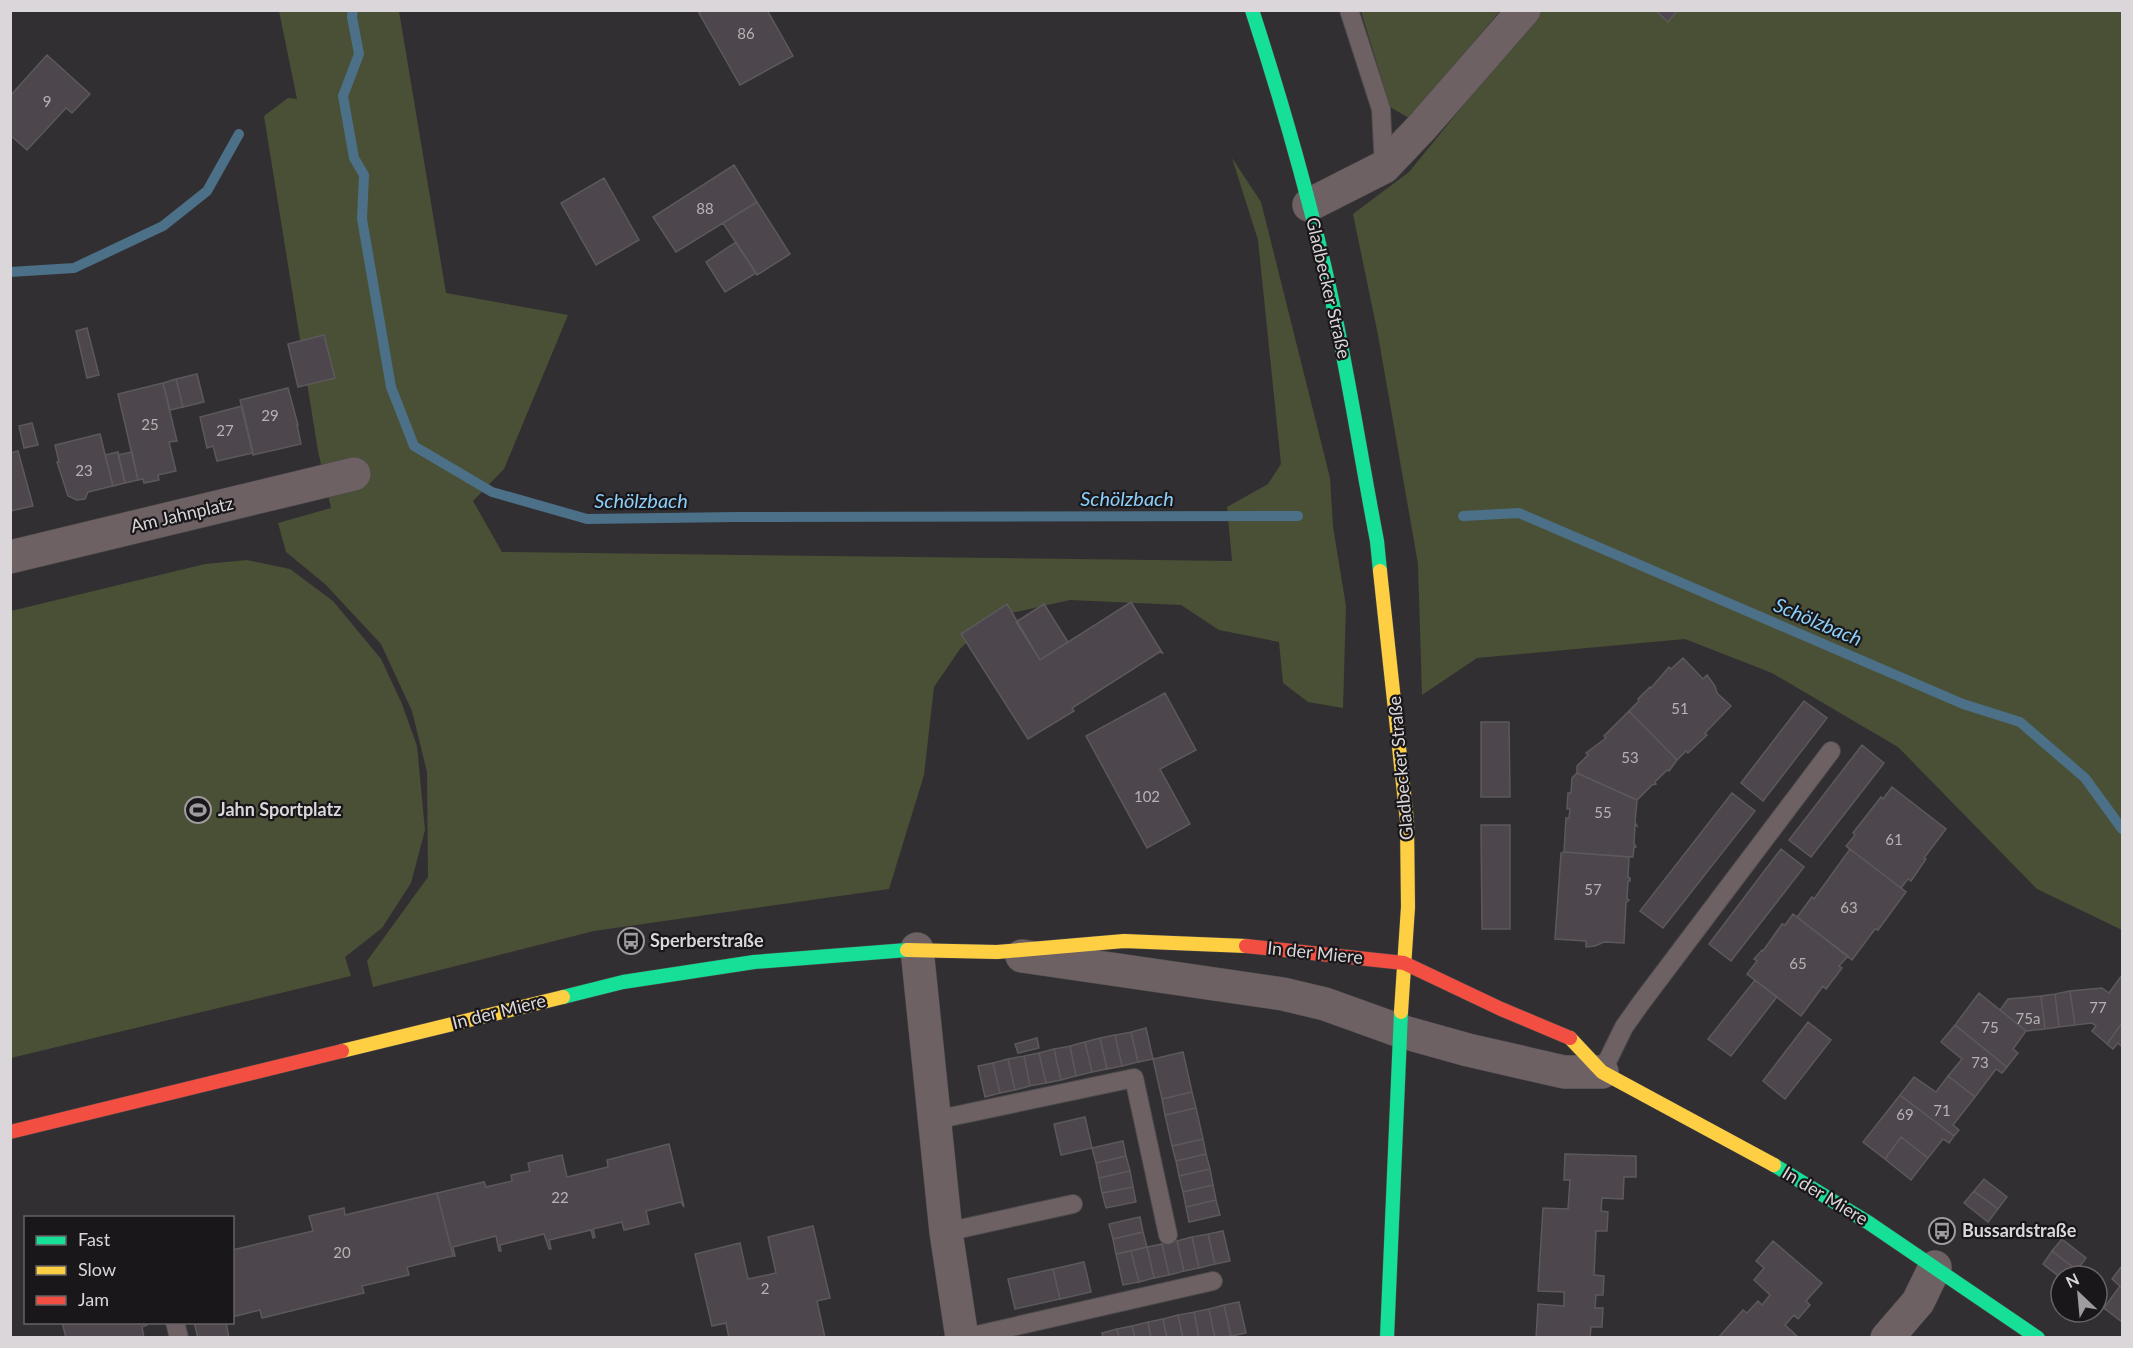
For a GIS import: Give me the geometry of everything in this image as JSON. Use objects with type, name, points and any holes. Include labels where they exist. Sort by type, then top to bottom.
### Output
[{"type":"street","name":"Gladbecker Straße","points":[[1252,10],[1309,205],[1345,361],[1377,542],[1407,821],[1408,907],[1400,1031],[1387,1338]]},
{"type":"street","name":"Gladbecker Straße","points":[[1309,205],[1384,167],[1422,128],[1524,10]]},
{"type":"street","name":"Am Jahnplatz","points":[[10,557],[354,474]]},
{"type":"street","name":"In der Miere","points":[[997,952],[1124,941],[1265,947],[1404,963],[1501,1009],[1569,1037],[1602,1072],[1775,1165],[1869,1223],[2038,1338]]},
{"type":"street","name":"In der Miere","points":[[10,1132],[623,982],[754,962],[917,949],[997,952],[1283,994],[1325,1004],[1400,1031],[1564,1072],[1602,1072]]},
{"type":"street","points":[[917,949],[946,1232],[963,1338]]},
{"type":"street","points":[[1887,1338],[1918,1302],[1935,1267]]},
{"type":"lane","points":[[1349,10],[1381,109],[1384,167]]},
{"type":"lane","points":[[1602,1072],[1624,1027],[1641,1003],[1831,751]]},
{"type":"lane","points":[[935,1120],[1134,1078],[1168,1235]]},
{"type":"lane","points":[[946,1232],[1073,1204]]},
{"type":"lane","points":[[963,1338],[1213,1281]]},
{"type":"green space","points":[[279,11],[399,11],[446,293],[568,315],[504,469],[473,501],[502,552],[1232,561],[1227,507],[1268,484],[1281,464],[1258,240],[1232,158],[1261,202],[1330,478],[1333,527],[1346,606],[1343,708],[1308,702],[1283,683],[1279,642],[1219,630],[1181,605],[1070,600],[993,617],[960,649],[934,687],[924,775],[889,889],[594,931],[373,987],[367,961],[428,877],[427,772],[412,711],[381,644],[325,584],[286,552],[278,523],[331,508],[318,451],[264,116],[288,98],[297,99]]},
{"type":"green space","points":[[1361,11],[1500,11],[1409,118],[1390,107]]},
{"type":"green space","points":[[1540,11],[2122,11],[2122,930],[2037,889],[1898,747],[1772,673],[1685,639],[1477,658],[1422,695],[1418,564],[1378,335],[1353,214],[1409,172]]},
{"type":"green space","name":"Jahn Sportplatz","points":[[247,560],[290,569],[333,601],[381,659],[402,704],[417,746],[425,830],[411,883],[382,928],[345,957],[351,976],[11,1058],[11,611],[205,564]]},
{"type":"building","points":[[704,10],[767,10],[793,56],[740,85],[699,13]]},
{"type":"building","points":[[1655,10],[1678,10],[1668,22]]},
{"type":"building","points":[[47,55],[90,94],[72,113],[66,108],[27,150],[10,135],[10,96]]},
{"type":"building","points":[[734,165],[757,202],[676,252],[653,217]]},
{"type":"building","points":[[604,178],[639,240],[596,265],[561,203]]},
{"type":"building","points":[[757,202],[790,254],[757,275],[723,223]]},
{"type":"building","points":[[736,242],[756,273],[725,292],[706,262]]},
{"type":"building","points":[[87,328],[99,375],[87,378],[76,331]]},
{"type":"building","points":[[324,335],[335,378],[298,387],[288,344]]},
{"type":"building","points":[[197,374],[204,402],[183,407],[176,379]]},
{"type":"building","points":[[176,379],[183,407],[170,410],[163,383]]},
{"type":"building","points":[[163,383],[177,441],[169,442],[176,471],[158,475],[159,480],[144,483],[143,479],[138,480],[118,394]]},
{"type":"building","points":[[288,388],[301,444],[253,455],[240,400]]},
{"type":"building","points":[[242,406],[253,453],[217,461],[213,446],[207,448],[200,417]]},
{"type":"building","points":[[32,423],[38,445],[24,448],[19,426]]},
{"type":"building","points":[[100,434],[113,486],[88,492],[85,499],[77,500],[68,496],[57,462],[59,462],[55,445]]},
{"type":"building","points":[[18,451],[33,506],[10,511],[10,453]]},
{"type":"building","points":[[118,452],[125,483],[113,486],[105,455]]},
{"type":"building","points":[[132,452],[138,480],[125,483],[118,455]]},
{"type":"building","points":[[1131,602],[1163,654],[1161,651],[1072,708],[1074,711],[1028,739],[961,634],[1007,604],[1040,660]]},
{"type":"building","points":[[1044,604],[1068,642],[1040,660],[1016,622]]},
{"type":"building","points":[[1683,658],[1703,679],[1707,675],[1717,693],[1731,706],[1705,733],[1707,735],[1677,760],[1629,711],[1669,667],[1671,669]]},
{"type":"building","points":[[1165,693],[1196,750],[1160,769],[1190,824],[1147,848],[1086,736]]},
{"type":"building","points":[[1804,701],[1827,718],[1763,801],[1741,783]]},
{"type":"building","points":[[1629,711],[1677,760],[1669,771],[1667,770],[1655,782],[1656,784],[1652,785],[1637,800],[1577,773],[1577,766],[1588,755],[1586,753],[1606,738],[1604,736]]},
{"type":"building","points":[[1481,722],[1509,722],[1510,797],[1481,797]]},
{"type":"building","points":[[1862,745],[1884,763],[1811,857],[1789,840]]},
{"type":"building","points":[[1577,773],[1637,800],[1635,822],[1637,826],[1635,825],[1634,843],[1636,847],[1634,847],[1633,857],[1564,852],[1566,818],[1569,818],[1570,809],[1567,809],[1568,793],[1571,793],[1572,778]]},
{"type":"building","points":[[1892,787],[1946,829],[1924,858],[1926,859],[1911,881],[1908,879],[1901,888],[1846,846],[1855,835],[1853,833],[1881,797],[1883,799]]},
{"type":"building","points":[[1732,793],[1755,811],[1663,928],[1640,911]]},
{"type":"building","points":[[1481,825],[1510,825],[1510,929],[1482,929]]},
{"type":"building","points":[[1781,849],[1804,867],[1731,961],[1709,944]]},
{"type":"building","points":[[1850,849],[1906,892],[1852,960],[1797,917],[1812,897],[1814,899]]},
{"type":"building","points":[[1561,853],[1629,857],[1628,877],[1630,881],[1628,881],[1627,899],[1629,900],[1626,903],[1624,943],[1604,942],[1586,947],[1586,941],[1555,939]]},
{"type":"building","points":[[1793,914],[1848,956],[1839,966],[1842,968],[1826,989],[1823,986],[1801,1016],[1747,974],[1757,961],[1754,959]]},
{"type":"building","points":[[2122,975],[2122,1023],[2107,1044],[2092,1031],[2096,1026],[2092,1023],[2075,1025],[2070,991],[2102,988],[2109,993]]},
{"type":"building","points":[[1755,980],[1777,997],[1731,1056],[1708,1039]]},
{"type":"building","points":[[2070,991],[2075,1025],[2059,1027],[2055,994]]},
{"type":"building","points":[[1979,993],[2026,1031],[2013,1049],[2018,1053],[2007,1067],[1955,1025]]},
{"type":"building","points":[[2055,994],[2059,1027],[2045,1029],[2041,996]]},
{"type":"building","points":[[2041,996],[2045,1029],[2026,1031],[2000,1010],[2008,999]]},
{"type":"building","points":[[1808,1022],[1831,1040],[1785,1099],[1763,1081]]},
{"type":"building","points":[[2122,1023],[2122,1047],[2118,1043],[2113,1049],[2107,1044]]},
{"type":"building","points":[[1955,1025],[2007,1067],[2002,1073],[1996,1069],[1975,1097],[1948,1076],[1962,1059],[1941,1042]]},
{"type":"building","points":[[1146,1028],[1153,1059],[1138,1062],[1131,1032]]},
{"type":"building","points":[[1131,1032],[1138,1062],[1122,1066],[1115,1035]]},
{"type":"building","points":[[1115,1035],[1122,1066],[1107,1069],[1100,1038]]},
{"type":"building","points":[[1037,1038],[1039,1048],[1018,1053],[1015,1044]]},
{"type":"building","points":[[1100,1038],[1107,1069],[1092,1072],[1085,1042]]},
{"type":"building","points":[[1085,1042],[1092,1072],[1076,1076],[1070,1046]]},
{"type":"building","points":[[1070,1046],[1076,1076],[1061,1080],[1054,1049]]},
{"type":"building","points":[[1054,1049],[1061,1080],[1046,1083],[1039,1053]]},
{"type":"building","points":[[1183,1052],[1192,1092],[1162,1099],[1153,1059]]},
{"type":"building","points":[[1039,1053],[1046,1083],[1030,1086],[1024,1056]]},
{"type":"building","points":[[1024,1056],[1030,1086],[1015,1090],[1008,1059]]},
{"type":"building","points":[[1008,1059],[1015,1090],[1000,1093],[993,1063]]},
{"type":"building","points":[[993,1063],[1000,1093],[985,1097],[978,1066]]},
{"type":"building","points":[[1948,1076],[1975,1097],[1953,1125],[1959,1130],[1954,1136],[1900,1095],[1914,1077],[1936,1092]]},
{"type":"building","points":[[1192,1092],[1196,1108],[1165,1115],[1162,1099]]},
{"type":"building","points":[[1900,1095],[1954,1136],[1949,1143],[1943,1139],[1928,1158],[1901,1137],[1885,1159],[1863,1142]]},
{"type":"building","points":[[1196,1108],[1203,1139],[1172,1146],[1165,1115]]},
{"type":"building","points":[[1085,1117],[1092,1148],[1061,1155],[1054,1124]]},
{"type":"building","points":[[1901,1137],[1928,1158],[1911,1180],[1885,1159]]},
{"type":"building","points":[[1203,1139],[1206,1154],[1176,1161],[1172,1146]]},
{"type":"building","points":[[1123,1141],[1126,1156],[1096,1163],[1092,1148]]},
{"type":"building","points":[[669,1144],[684,1207],[681,1202],[646,1211],[649,1224],[624,1230],[622,1222],[593,1229],[595,1237],[593,1238],[591,1230],[549,1240],[551,1249],[549,1249],[544,1234],[500,1245],[501,1251],[499,1251],[496,1236],[453,1247],[455,1256],[453,1256],[437,1193],[484,1182],[486,1187],[512,1181],[511,1175],[530,1171],[528,1163],[562,1155],[567,1177],[608,1167],[607,1160]]},
{"type":"building","points":[[1206,1154],[1210,1169],[1179,1176],[1176,1161]]},
{"type":"building","points":[[1565,1154],[1636,1156],[1636,1177],[1624,1177],[1623,1199],[1602,1198],[1601,1211],[1608,1212],[1607,1231],[1596,1231],[1594,1275],[1604,1276],[1603,1295],[1596,1295],[1595,1308],[1603,1308],[1602,1327],[1591,1327],[1590,1338],[1536,1338],[1538,1304],[1564,1306],[1564,1292],[1538,1291],[1543,1208],[1568,1209],[1570,1180],[1564,1180]]},
{"type":"building","points":[[1126,1156],[1130,1171],[1099,1178],[1096,1163]]},
{"type":"building","points":[[1210,1169],[1213,1185],[1183,1192],[1179,1176]]},
{"type":"building","points":[[1130,1171],[1133,1187],[1102,1193],[1099,1178]]},
{"type":"building","points":[[1984,1179],[2007,1197],[1998,1209],[1974,1191]]},
{"type":"building","points":[[1213,1185],[1216,1200],[1186,1207],[1183,1192]]},
{"type":"building","points":[[1133,1187],[1136,1202],[1106,1208],[1102,1193]]},
{"type":"building","points":[[1974,1191],[1998,1209],[1988,1222],[1964,1203]]},
{"type":"building","points":[[437,1193],[453,1256],[407,1267],[409,1275],[362,1286],[364,1293],[262,1318],[260,1310],[234,1316],[234,1250],[313,1231],[309,1216],[344,1208],[345,1215]]},
{"type":"building","points":[[1216,1200],[1220,1215],[1189,1222],[1186,1207]]},
{"type":"building","points":[[1140,1217],[1143,1232],[1113,1239],[1109,1224]]},
{"type":"building","points":[[813,1226],[830,1298],[817,1301],[825,1338],[729,1338],[726,1323],[712,1326],[695,1254],[740,1243],[748,1279],[776,1273],[768,1237]]},
{"type":"building","points":[[1223,1231],[1230,1261],[1215,1264],[1208,1234]]},
{"type":"building","points":[[1143,1232],[1147,1247],[1116,1254],[1113,1239]]},
{"type":"building","points":[[1208,1234],[1215,1264],[1199,1268],[1192,1237]]},
{"type":"building","points":[[1192,1237],[1199,1268],[1184,1271],[1177,1241]]},
{"type":"building","points":[[2062,1239],[2086,1258],[2082,1264],[2069,1264],[2052,1251]]},
{"type":"building","points":[[1177,1241],[1184,1271],[1169,1275],[1162,1244]]},
{"type":"building","points":[[1773,1241],[1822,1283],[1806,1301],[1810,1305],[1798,1319],[1794,1315],[1785,1325],[1799,1338],[1718,1338],[1743,1310],[1747,1313],[1758,1301],[1762,1305],[1770,1295],[1754,1280],[1764,1268],[1756,1261]]},
{"type":"building","points":[[1162,1244],[1169,1275],[1154,1278],[1147,1247]]},
{"type":"building","points":[[1147,1247],[1154,1278],[1139,1282],[1131,1251]]},
{"type":"building","points":[[1131,1251],[1139,1282],[1123,1285],[1116,1254]]},
{"type":"building","points":[[2052,1251],[2069,1264],[2049,1264],[2049,1269],[2043,1264]]},
{"type":"building","points":[[1084,1262],[1091,1292],[1060,1299],[1053,1269]]},
{"type":"building","points":[[2122,1266],[2122,1288],[2112,1279]]},
{"type":"building","points":[[1053,1269],[1060,1299],[1015,1309],[1008,1279]]},
{"type":"building","points":[[2120,1286],[2122,1288],[2122,1322],[2109,1312],[2109,1301]]},
{"type":"building","points":[[1239,1302],[1246,1333],[1231,1336],[1224,1305]]},
{"type":"building","points":[[1224,1305],[1231,1336],[1215,1338],[1209,1309]]},
{"type":"building","points":[[1209,1309],[1215,1338],[1199,1338],[1194,1312]]},
{"type":"building","points":[[1194,1312],[1199,1338],[1183,1338],[1178,1315]]},
{"type":"building","points":[[1178,1315],[1183,1338],[1167,1338],[1163,1319]]},
{"type":"building","points":[[1163,1319],[1167,1338],[1151,1338],[1148,1322]]},
{"type":"building","points":[[1148,1322],[1151,1338],[1135,1338],[1132,1326]]},
{"type":"building","points":[[62,1324],[147,1325],[142,1327],[144,1338],[66,1338]]},
{"type":"building","points":[[194,1324],[226,1324],[229,1338],[198,1338]]},
{"type":"building","points":[[1132,1326],[1135,1338],[1119,1338],[1117,1329]]},
{"type":"building","points":[[1117,1329],[1119,1338],[1103,1338],[1102,1333]]},
{"type":"waterway","name":"Schölzbach","points":[[353,10],[352,17],[359,54],[343,96],[354,158],[364,175],[362,219],[391,387],[414,446],[492,492],[587,519],[1298,516]]},
{"type":"waterway","points":[[10,272],[74,268],[163,226],[207,191],[239,134]]},
{"type":"waterway","name":"Schölzbach","points":[[1463,516],[1519,513],[1963,704],[2020,722],[2085,778],[2122,829]]},
{"type":"traffic: fast","points":[[1252,10],[1294,149],[1330,291],[1377,541],[1380,571]]},
{"type":"traffic: fast","points":[[563,997],[623,982],[754,962],[907,950]]},
{"type":"traffic: fast","points":[[1387,1338],[1401,1012]]},
{"type":"traffic: fast","points":[[1774,1165],[1869,1223],[2038,1338]]},
{"type":"traffic: slow","points":[[1380,571],[1407,821],[1408,907],[1401,1012]]},
{"type":"traffic: slow","points":[[907,950],[997,952],[1124,941],[1246,946]]},
{"type":"traffic: slow","points":[[342,1051],[563,997]]},
{"type":"traffic: slow","points":[[1570,1038],[1602,1072],[1774,1165]]},
{"type":"traffic: jam","points":[[1246,946],[1404,963],[1501,1009],[1570,1038]]},
{"type":"traffic: jam","points":[[10,1132],[342,1051]]},
{"type":"place","name":"Jahn Sportplatz","points":[[198,810]]},
{"type":"place","name":"Sperberstraße","points":[[631,941]]},
{"type":"place","name":"Bussardstraße","points":[[1942,1231]]}]
